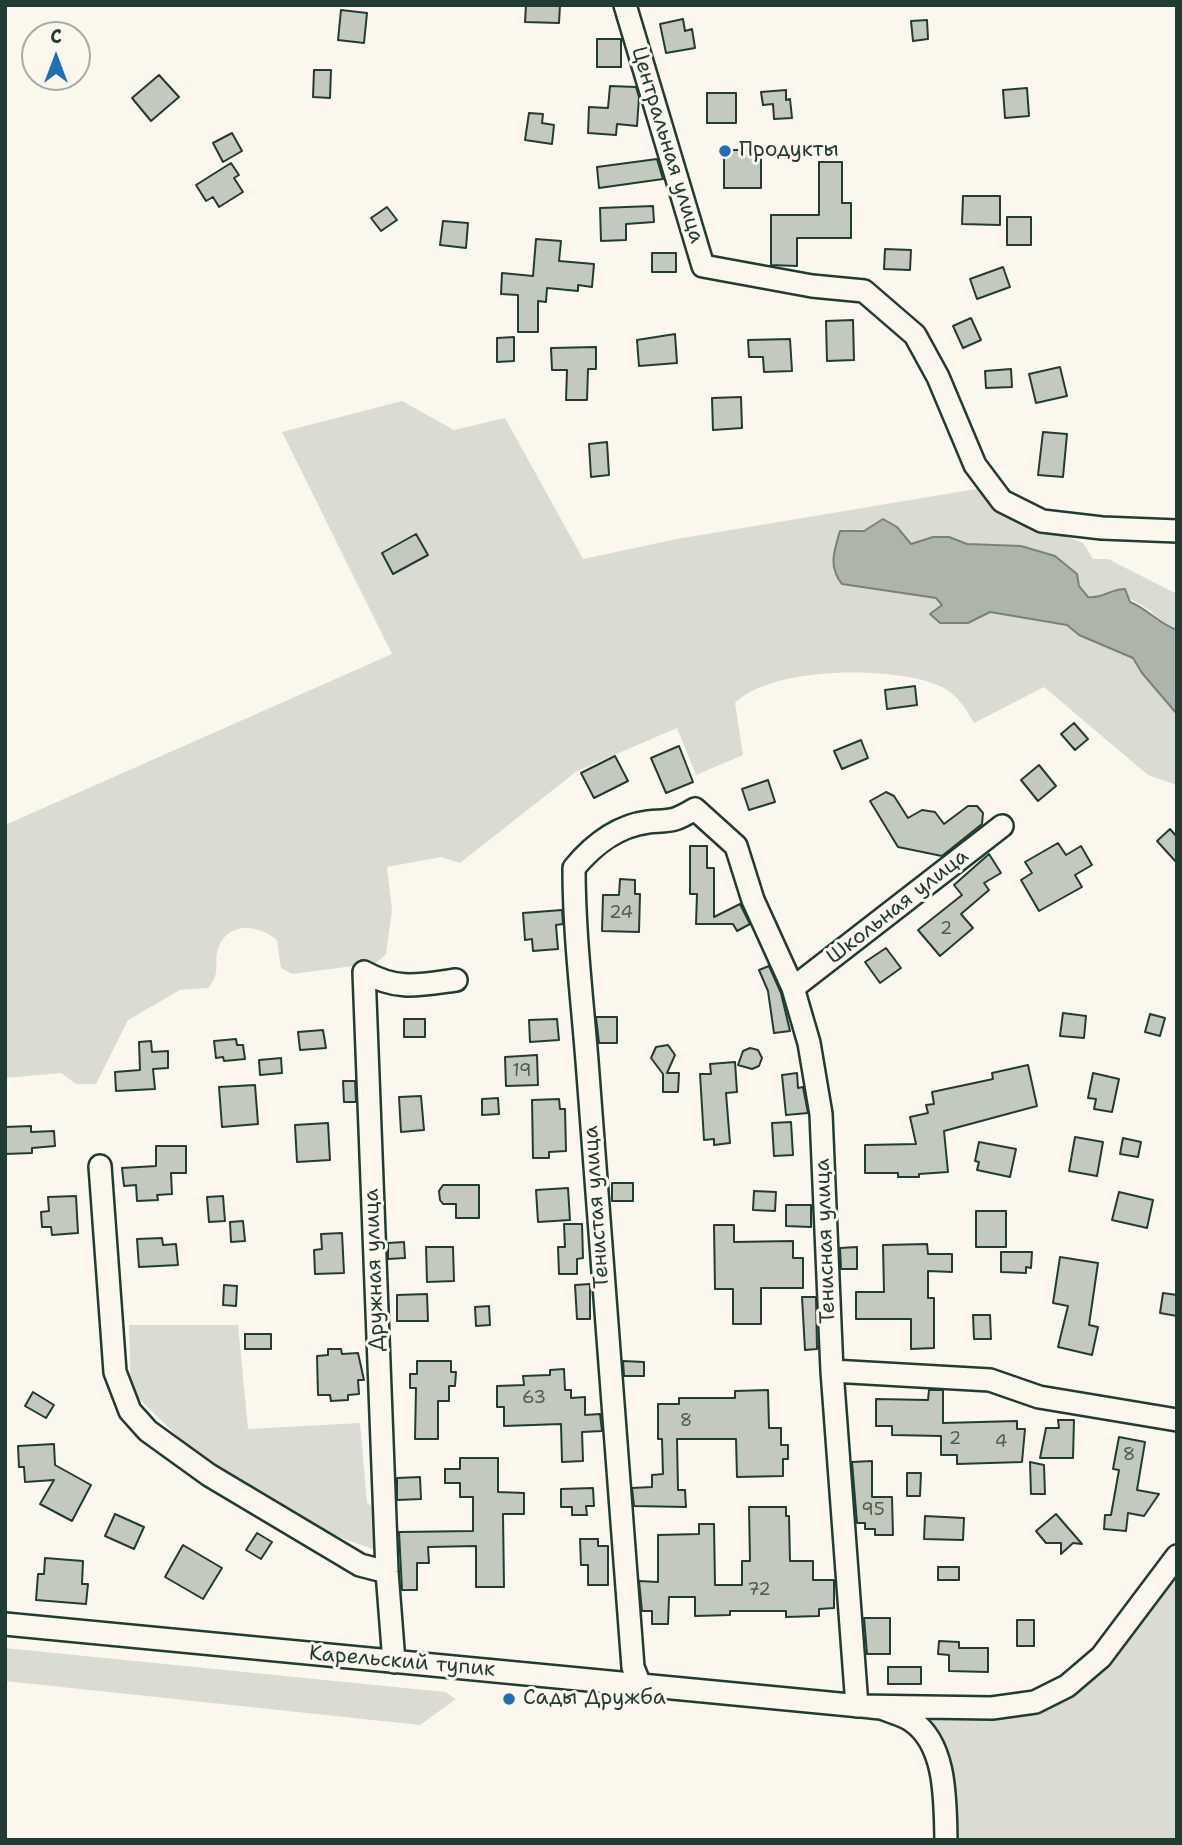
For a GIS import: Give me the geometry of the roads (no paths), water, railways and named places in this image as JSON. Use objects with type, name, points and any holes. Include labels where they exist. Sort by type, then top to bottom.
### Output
[{"type":"street","name":"Центральная улица","points":[[625,5],[703,266],[811,286],[864,291],[915,335],[938,377],[975,465],[1002,501],[1042,521],[1102,528],[1177,531]]},
{"type":"street","name":"Тенисная улица","points":[[695,809],[736,846],[753,900],[793,988],[809,1043],[821,1114],[832,1371],[857,1706]]},
{"type":"street","name":"Тенистая улица","points":[[640,1685],[633,1667],[600,1261],[588,1073],[574,936],[574,868],[592,847],[620,829],[648,822],[672,822],[695,809]]},
{"type":"street","name":"Школьная улица","points":[[793,988],[1002,825]]},
{"type":"street","name":"Дружная улица","points":[[394,1661],[387,1572],[364,972],[387,985],[421,985],[456,980]]},
{"type":"street","points":[[100,1166],[115,1372],[130,1411],[148,1431],[209,1475],[360,1565],[387,1572]]},
{"type":"street","points":[[832,1371],[990,1380],[1038,1397],[1177,1420]]},
{"type":"street","points":[[857,1706],[992,1708],[1035,1702],[1067,1686],[1101,1657],[1177,1556]]},
{"type":"street","name":"Карельский тупик","points":[[5,1624],[881,1708],[911,1720],[927,1735],[938,1763],[945,1799],[946,1840]]},
{"type":"place","name":"Продукты","points":[[725,151]]},
{"type":"place","name":"Сады Дружба","points":[[509,1699]]}]
